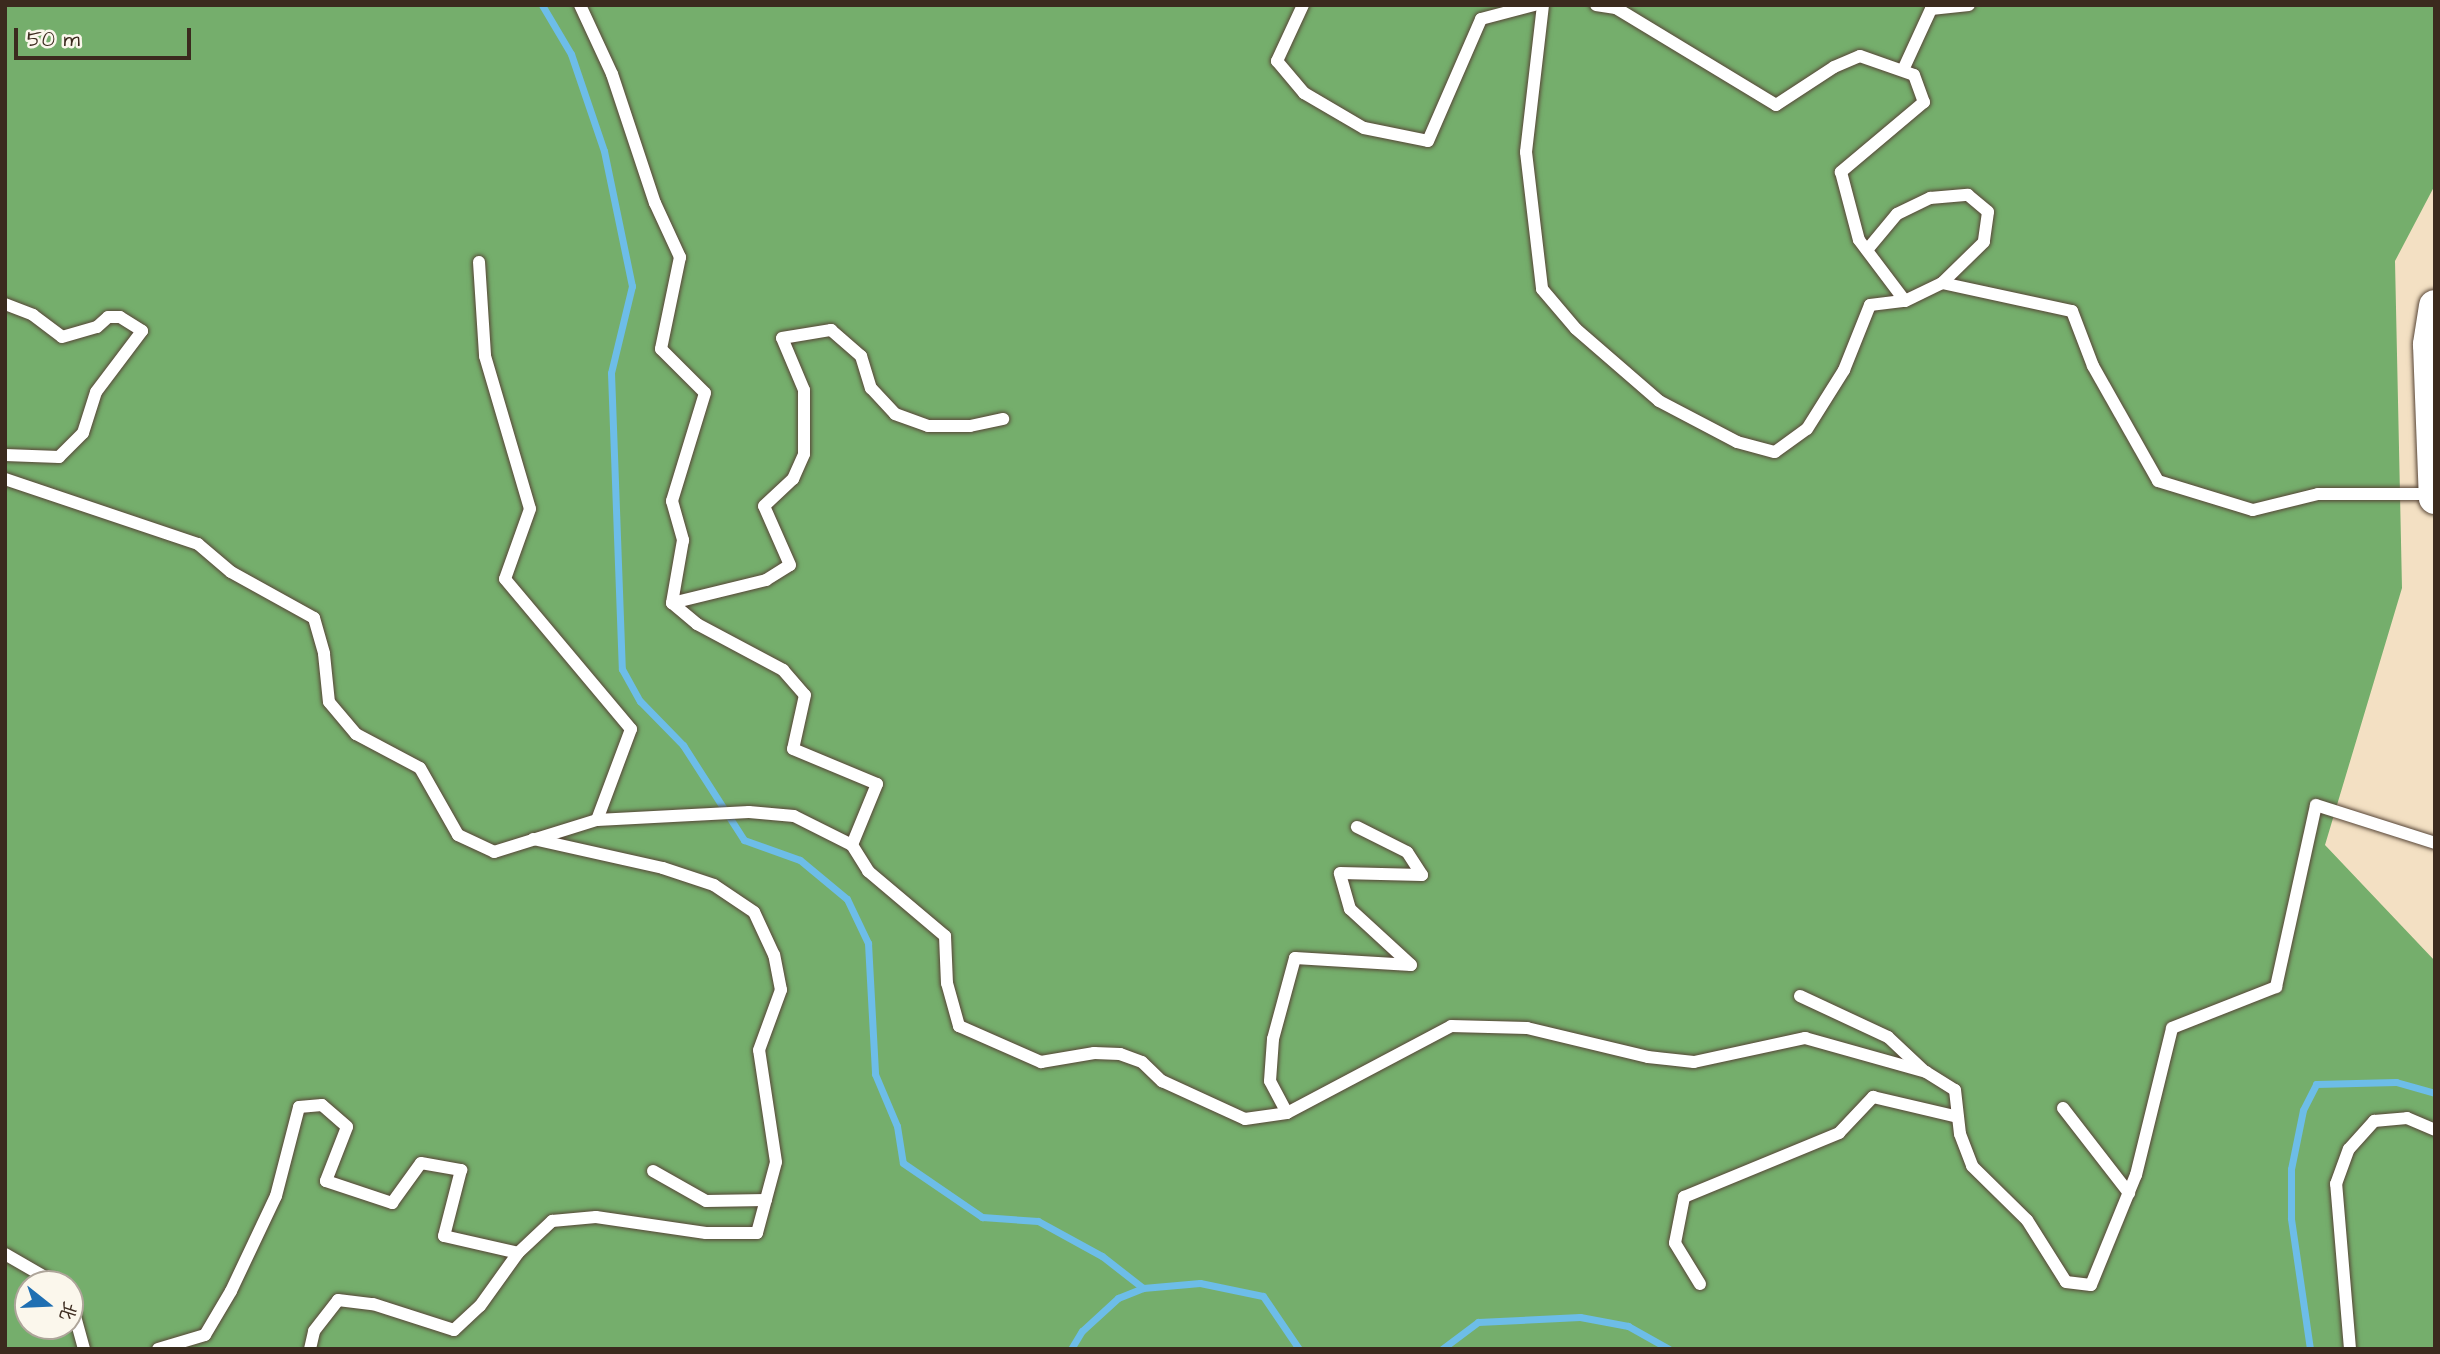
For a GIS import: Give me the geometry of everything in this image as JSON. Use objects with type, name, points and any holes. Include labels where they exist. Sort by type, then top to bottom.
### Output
[{"type":"street","points":[[2435,306],[2430,345],[2435,496]]},
{"type":"lane","points":[[580,5],[612,74],[655,203],[680,257],[661,349],[705,393],[672,501],[683,540],[672,603]]},
{"type":"lane","points":[[1303,5],[1277,61],[1304,93],[1364,128],[1428,141],[1481,19],[1534,5]]},
{"type":"lane","points":[[1543,5],[1526,152],[1542,289],[1576,329],[1659,401],[1737,442],[1775,452],[1807,429],[1844,370],[1870,305],[1905,301],[1942,283],[1984,243],[1988,212],[1968,195],[1930,198],[1897,214],[1867,250]]},
{"type":"lane","points":[[1596,5],[1616,8],[1776,105],[1834,66],[1860,56],[1914,75],[1924,103],[1840,172],[1859,240],[1905,301]]},
{"type":"lane","points":[[1903,70],[1931,9],[1969,5]]},
{"type":"lane","points":[[479,262],[485,356],[530,509],[505,579],[631,729],[597,820]]},
{"type":"lane","points":[[1942,283],[2072,311],[2093,366],[2158,481],[2253,510],[2318,494],[2435,496]]},
{"type":"lane","points":[[5,304],[33,315],[62,337],[97,327],[108,317],[120,317],[142,331],[96,392],[83,433],[59,457],[5,455]]},
{"type":"lane","points":[[672,603],[766,580],[790,565],[764,506],[793,479],[804,454],[804,390],[782,338],[831,330],[861,356],[871,388],[895,414],[928,426],[971,426],[1003,419]]},
{"type":"lane","points":[[5,479],[198,544],[231,572],[314,618],[324,654],[328,702],[356,734],[420,768],[458,835],[494,852],[597,820],[743,812],[794,816],[852,845],[868,872],[945,936],[947,983],[960,1027],[1041,1062],[1094,1053],[1120,1054],[1142,1062],[1162,1082],[1245,1119],[1287,1113],[1451,1026],[1527,1028],[1648,1057],[1694,1062],[1805,1038],[1926,1072]]},
{"type":"lane","points":[[672,603],[697,624],[783,670],[790,678],[804,695],[793,749],[877,784],[852,845]]},
{"type":"lane","points":[[1800,996],[1888,1037],[1926,1072],[1955,1090],[1958,1117],[1972,1166],[2027,1220],[2066,1282],[2091,1285],[2129,1193],[2172,1028],[2276,987],[2316,805],[2435,842]]},
{"type":"lane","points":[[1287,1113],[1270,1081],[1273,1039],[1296,958],[1411,965],[1350,909],[1340,873],[1422,875],[1407,852],[1357,827]]},
{"type":"lane","points":[[310,1349],[314,1331],[338,1300],[373,1304],[454,1330],[480,1306],[517,1253],[552,1222],[596,1217],[706,1233],[757,1233],[776,1162],[760,1050],[781,990],[774,955],[754,912],[701,881],[530,839]]},
{"type":"lane","points":[[1700,1284],[1675,1243],[1684,1197],[1839,1133],[1873,1097],[1958,1117]]},
{"type":"lane","points":[[158,1349],[205,1335],[231,1291],[276,1196],[299,1107],[322,1105],[347,1127],[326,1181],[391,1203],[421,1163],[461,1170],[444,1236],[517,1253]]},
{"type":"lane","points":[[2063,1108],[2129,1193]]},
{"type":"lane","points":[[2350,1349],[2336,1184],[2344,1161],[2374,1121],[2407,1118],[2435,1130]]},
{"type":"lane","points":[[653,1171],[706,1201],[766,1200]]},
{"type":"lane","points":[[5,1254],[33,1270]]},
{"type":"green space","points":[[5,5],[2435,5],[2435,185],[2395,261],[2402,588],[2325,845],[2435,961],[2435,1349],[5,1349]]},
{"type":"waterway","points":[[542,5],[571,54],[604,151],[632,286],[611,373],[622,669],[640,701],[683,745],[744,840],[800,860],[847,899],[868,943],[875,1074],[897,1126],[903,1163],[982,1217],[1038,1221],[1102,1256],[1143,1288],[1200,1283],[1263,1296],[1299,1349]]},
{"type":"waterway","points":[[2310,1349],[2291,1218],[2291,1169],[2303,1110],[2316,1084],[2396,1082],[2435,1093]]},
{"type":"waterway","points":[[1071,1349],[1082,1331],[1118,1298],[1143,1288]]},
{"type":"waterway","points":[[1442,1349],[1478,1322],[1580,1317],[1628,1326],[1669,1349]]}]
